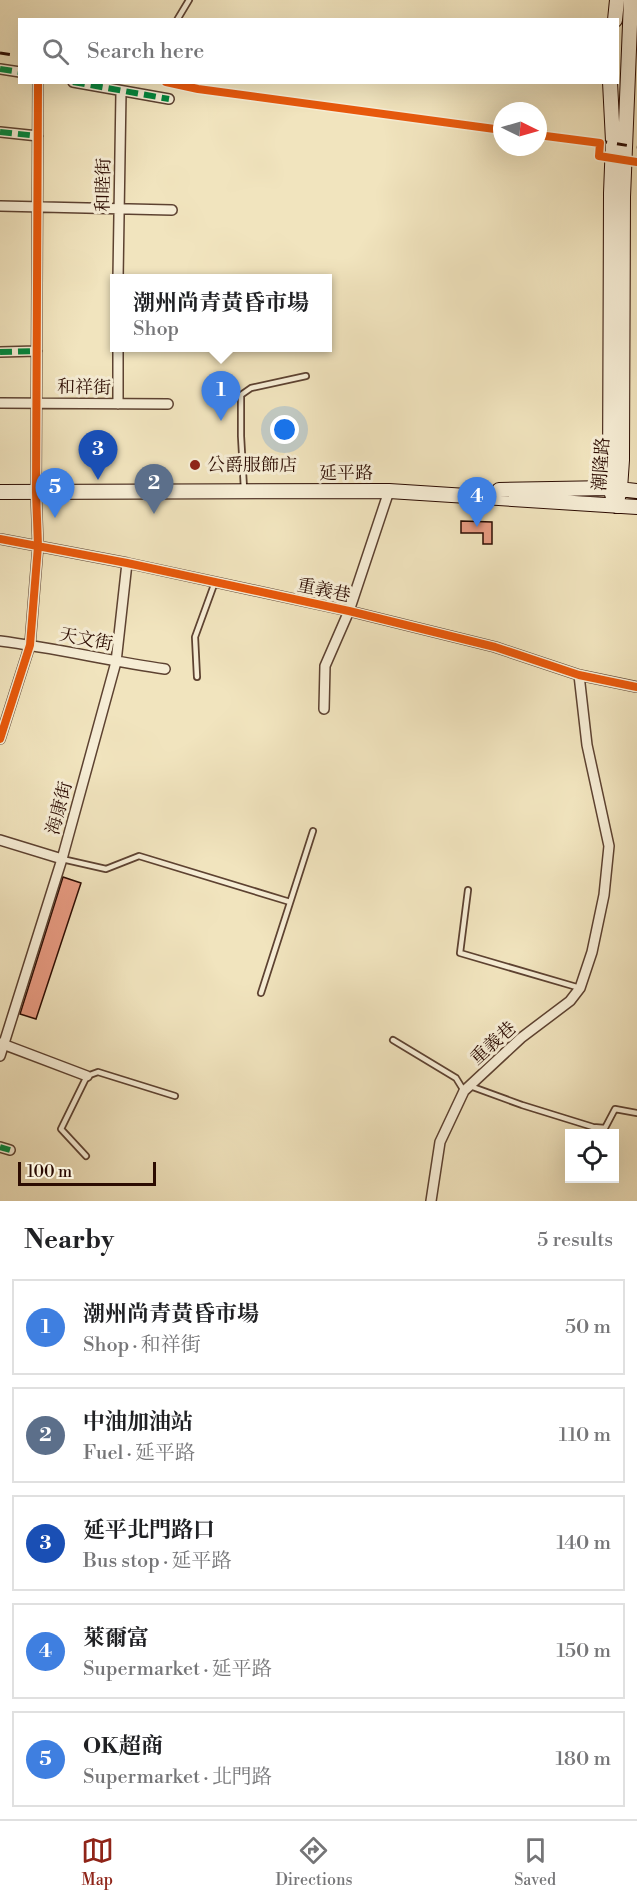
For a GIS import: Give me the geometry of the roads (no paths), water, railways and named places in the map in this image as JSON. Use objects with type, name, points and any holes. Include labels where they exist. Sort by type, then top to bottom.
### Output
[{"type":"street","points":[[615,18],[616,0]]},
{"type":"street","name":"潮隆路","points":[[616,506],[624,490],[622,197],[631,0]]},
{"type":"street","points":[[0,69],[18,72]]},
{"type":"street","points":[[0,739],[30,645],[38,546],[36,403],[38,84]]},
{"type":"street","points":[[83,84],[169,99]]},
{"type":"street","name":"潮隆路","points":[[610,84],[613,141],[611,193],[624,490]]},
{"type":"street","name":"和睦街","points":[[118,274],[121,92]]},
{"type":"street","points":[[0,132],[38,136]]},
{"type":"street","points":[[0,206],[172,210]]},
{"type":"street","points":[[0,352],[37,351]]},
{"type":"street","points":[[118,352],[118,404]]},
{"type":"street","name":"和祥街","points":[[0,403],[168,404]]},
{"type":"street","name":"延平路","points":[[404,492],[624,490]]},
{"type":"street","points":[[324,709],[325,666],[349,611],[389,491]]},
{"type":"street","name":"延平路","points":[[0,492],[389,491],[637,507]]},
{"type":"street","name":"重義巷","points":[[0,539],[127,563],[349,611],[495,647],[579,675],[637,687]]},
{"type":"street","name":"海康街","points":[[0,1056],[62,859],[116,662],[127,563]]},
{"type":"street","name":"天文街","points":[[0,641],[165,669]]},
{"type":"street","name":"重義巷","points":[[431,1201],[440,1142],[467,1089],[521,1038],[570,1001],[580,988],[592,952],[604,895],[609,846],[587,745],[579,675]]},
{"type":"street","points":[[0,840],[62,859]]},
{"type":"street","points":[[2,1044],[87,1076]]},
{"type":"street","points":[[0,1147],[10,1150]]},
{"type":"lane","points":[[178,18],[189,0]]},
{"type":"lane","points":[[244,491],[241,436],[242,395],[251,388],[306,376]]},
{"type":"lane","points":[[197,677],[195,637],[215,582]]},
{"type":"lane","points":[[261,993],[313,831]]},
{"type":"lane","points":[[62,859],[106,869],[139,856],[290,902]]},
{"type":"lane","points":[[468,890],[460,953],[580,988]]},
{"type":"lane","points":[[393,1040],[456,1078],[467,1089],[592,1127],[605,1128],[615,1109],[637,1113]]},
{"type":"lane","points":[[86,1156],[62,1129],[87,1076],[98,1072],[175,1096]]},
{"type":"railway","points":[[0,53],[18,56]]},
{"type":"railway","points":[[180,84],[493,131]]},
{"type":"railway","points":[[547,132],[637,147]]},
{"type":"place","name":"潮州尚青黃昏市場","points":[[221,421]]},
{"type":"place","name":"公爵服飾店","points":[[195,465]]},
{"type":"place","name":"延平北門路口","points":[[98,480]]},
{"type":"place","name":"中油加油站","points":[[154,514]]},
{"type":"place","name":"OK超商","points":[[55,518]]},
{"type":"place","name":"萊爾富","points":[[477,527]]}]
